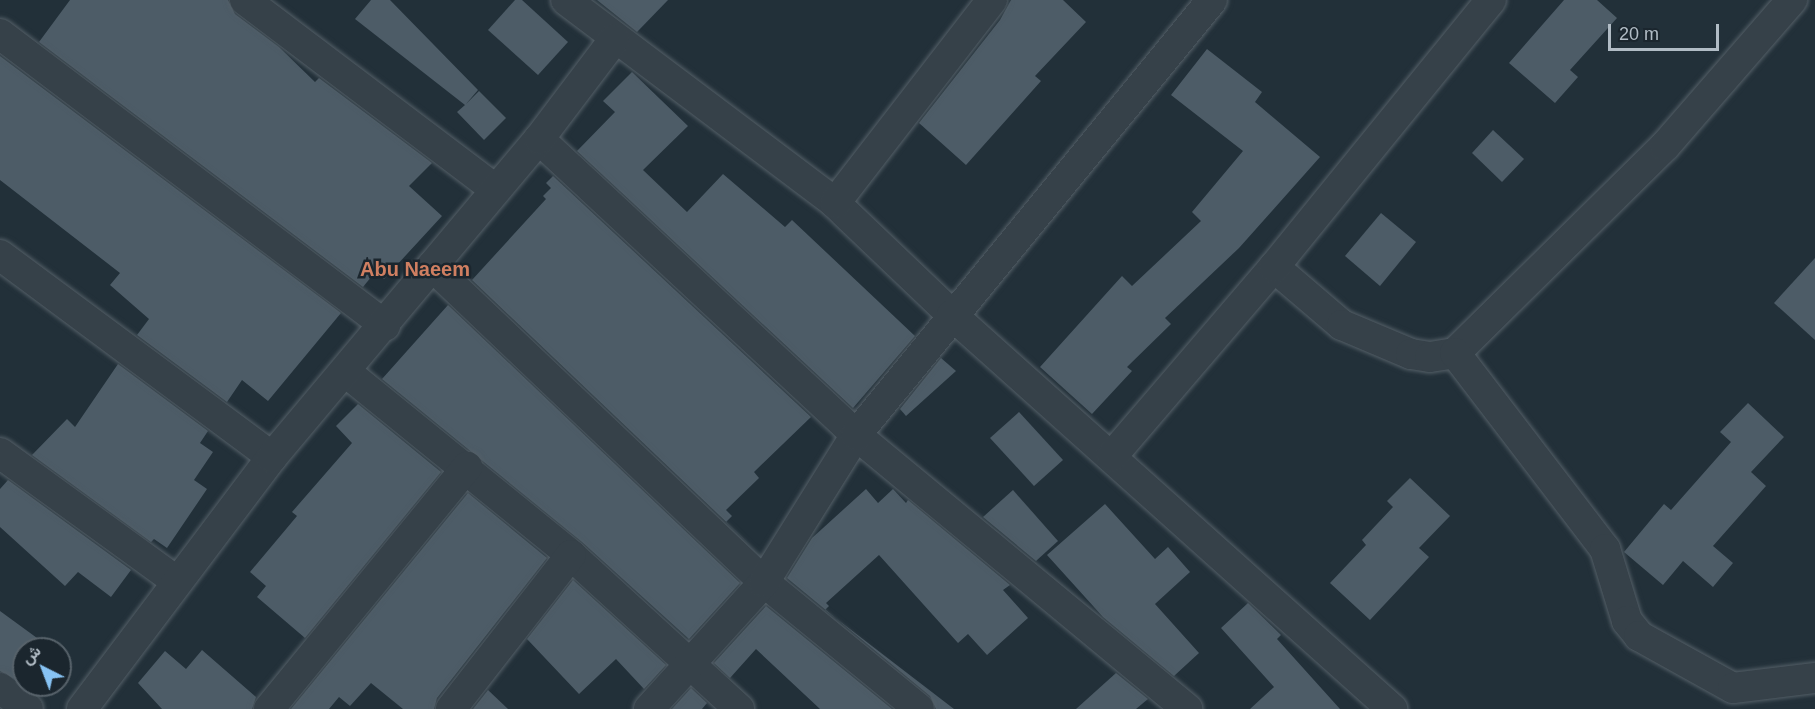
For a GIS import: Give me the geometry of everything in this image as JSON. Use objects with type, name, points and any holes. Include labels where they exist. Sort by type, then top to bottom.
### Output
[{"type":"street","points":[[244,0],[494,188]]},
{"type":"street","points":[[566,0],[614,40],[835,203],[952,315],[1392,709]]},
{"type":"street","points":[[835,203],[991,0]]},
{"type":"street","points":[[649,709],[764,582],[856,435],[1212,0]]},
{"type":"street","points":[[1112,456],[1274,267],[1491,0]]},
{"type":"street","points":[[1274,267],[1342,325],[1411,354],[1430,357],[1455,353],[1665,146],[1792,0]]},
{"type":"street","points":[[0,34],[385,325]]},
{"type":"street","points":[[82,709],[176,581],[272,457],[385,325],[494,188],[539,139],[614,40]]},
{"type":"street","points":[[539,139],[856,435],[1187,709]]},
{"type":"street","points":[[0,255],[272,457]]},
{"type":"street","points":[[432,267],[764,582],[919,709]]},
{"type":"street","points":[[1455,353],[1605,549],[1627,621],[1639,636],[1732,687],[1815,678]]},
{"type":"street","points":[[346,372],[467,467],[571,555],[687,666],[739,709]]},
{"type":"street","points":[[0,453],[176,581]]},
{"type":"street","points":[[269,709],[467,467]]},
{"type":"street","points":[[451,709],[571,555]]},
{"type":"street","points":[[0,687],[28,709]]},
{"type":"building","points":[[70,0],[228,0],[235,14],[279,47],[315,82],[319,78],[432,163],[409,186],[442,216],[384,279],[376,271],[363,287],[39,42]]},
{"type":"building","points":[[371,0],[390,0],[478,90],[466,104],[479,91],[506,118],[484,140],[457,112],[465,105],[355,19]]},
{"type":"building","points":[[515,0],[522,0],[568,42],[538,75],[488,30]]},
{"type":"building","points":[[597,0],[668,0],[637,32]]},
{"type":"building","points":[[1011,0],[1063,0],[1086,22],[1035,76],[1041,81],[966,165],[919,123],[1000,20]]},
{"type":"building","points":[[1564,0],[1597,0],[1617,18],[1570,70],[1578,77],[1555,103],[1509,63]]},
{"type":"building","points":[[1207,49],[1262,92],[1255,102],[1320,157],[1239,248],[1165,318],[1171,324],[1127,367],[1132,371],[1092,414],[1040,367],[1122,276],[1132,286],[1201,221],[1192,212],[1243,151],[1171,95]]},
{"type":"building","points":[[0,56],[341,313],[268,401],[242,380],[227,402],[137,335],[149,319],[110,285],[120,273],[0,180]]},
{"type":"building","points":[[632,72],[688,126],[643,170],[687,212],[723,174],[785,227],[792,220],[915,336],[853,408],[577,151],[615,112],[603,101]]},
{"type":"building","points":[[1493,130],[1524,159],[1502,182],[1472,153]]},
{"type":"building","points":[[553,176],[811,417],[754,472],[759,478],[726,510],[732,516],[726,522],[472,280],[546,199],[543,196],[551,188],[546,183]]},
{"type":"building","points":[[1381,213],[1416,242],[1380,286],[1345,256]]},
{"type":"building","points":[[1815,258],[1815,340],[1774,303]]},
{"type":"building","points":[[448,305],[740,583],[689,639],[582,542],[382,379]]},
{"type":"building","points":[[941,358],[956,371],[906,416],[900,409]]},
{"type":"building","points":[[118,364],[208,431],[200,443],[213,452],[194,480],[207,489],[167,548],[154,539],[151,542],[32,455],[67,419],[75,427]]},
{"type":"building","points":[[1748,403],[1784,437],[1751,472],[1766,486],[1713,546],[1733,563],[1713,587],[1683,561],[1663,585],[1624,552],[1664,504],[1671,510],[1731,442],[1720,432]]},
{"type":"building","points":[[358,404],[441,472],[305,638],[257,597],[266,586],[250,572],[297,516],[292,512],[352,443],[336,426]]},
{"type":"building","points":[[1019,412],[1063,460],[1034,486],[990,438]]},
{"type":"building","points":[[1410,478],[1450,516],[1419,548],[1429,557],[1370,620],[1330,583],[1366,545],[1362,540],[1393,507],[1387,501]]},
{"type":"building","points":[[8,480],[131,570],[111,597],[78,572],[65,586],[0,527],[0,489]]},
{"type":"building","points":[[866,489],[878,503],[893,489],[906,503],[908,500],[1010,585],[1003,590],[1028,618],[987,655],[968,634],[958,643],[879,555],[826,603],[829,606],[825,610],[787,578],[812,538]]},
{"type":"building","points":[[1013,490],[1058,541],[1036,561],[983,517]]},
{"type":"building","points":[[468,493],[547,558],[437,698],[434,709],[403,709],[371,683],[350,706],[339,697],[329,709],[291,709]]},
{"type":"building","points":[[1105,504],[1155,559],[1168,547],[1190,572],[1155,604],[1199,653],[1174,676],[1103,617],[1047,555]]},
{"type":"building","points":[[573,580],[666,665],[644,689],[616,659],[579,694],[527,639]]},
{"type":"building","points":[[1248,603],[1281,635],[1277,639],[1340,709],[1250,709],[1274,687],[1221,628]]},
{"type":"building","points":[[766,606],[892,709],[820,709],[756,649],[730,678],[714,663]]},
{"type":"building","points":[[0,611],[36,637],[12,637],[12,678],[0,671]]},
{"type":"building","points":[[836,619],[954,709],[936,709],[930,696]]},
{"type":"building","points":[[202,650],[256,697],[252,709],[162,709],[138,683],[165,651],[186,669]]},
{"type":"building","points":[[1116,673],[1148,699],[1136,709],[1076,709]]},
{"type":"building","points":[[691,688],[707,703],[702,709],[672,709]]},
{"type":"building","points":[[488,690],[508,709],[473,709]]},
{"type":"district","name":"Abu Naeem","points":[[415,269]]}]
